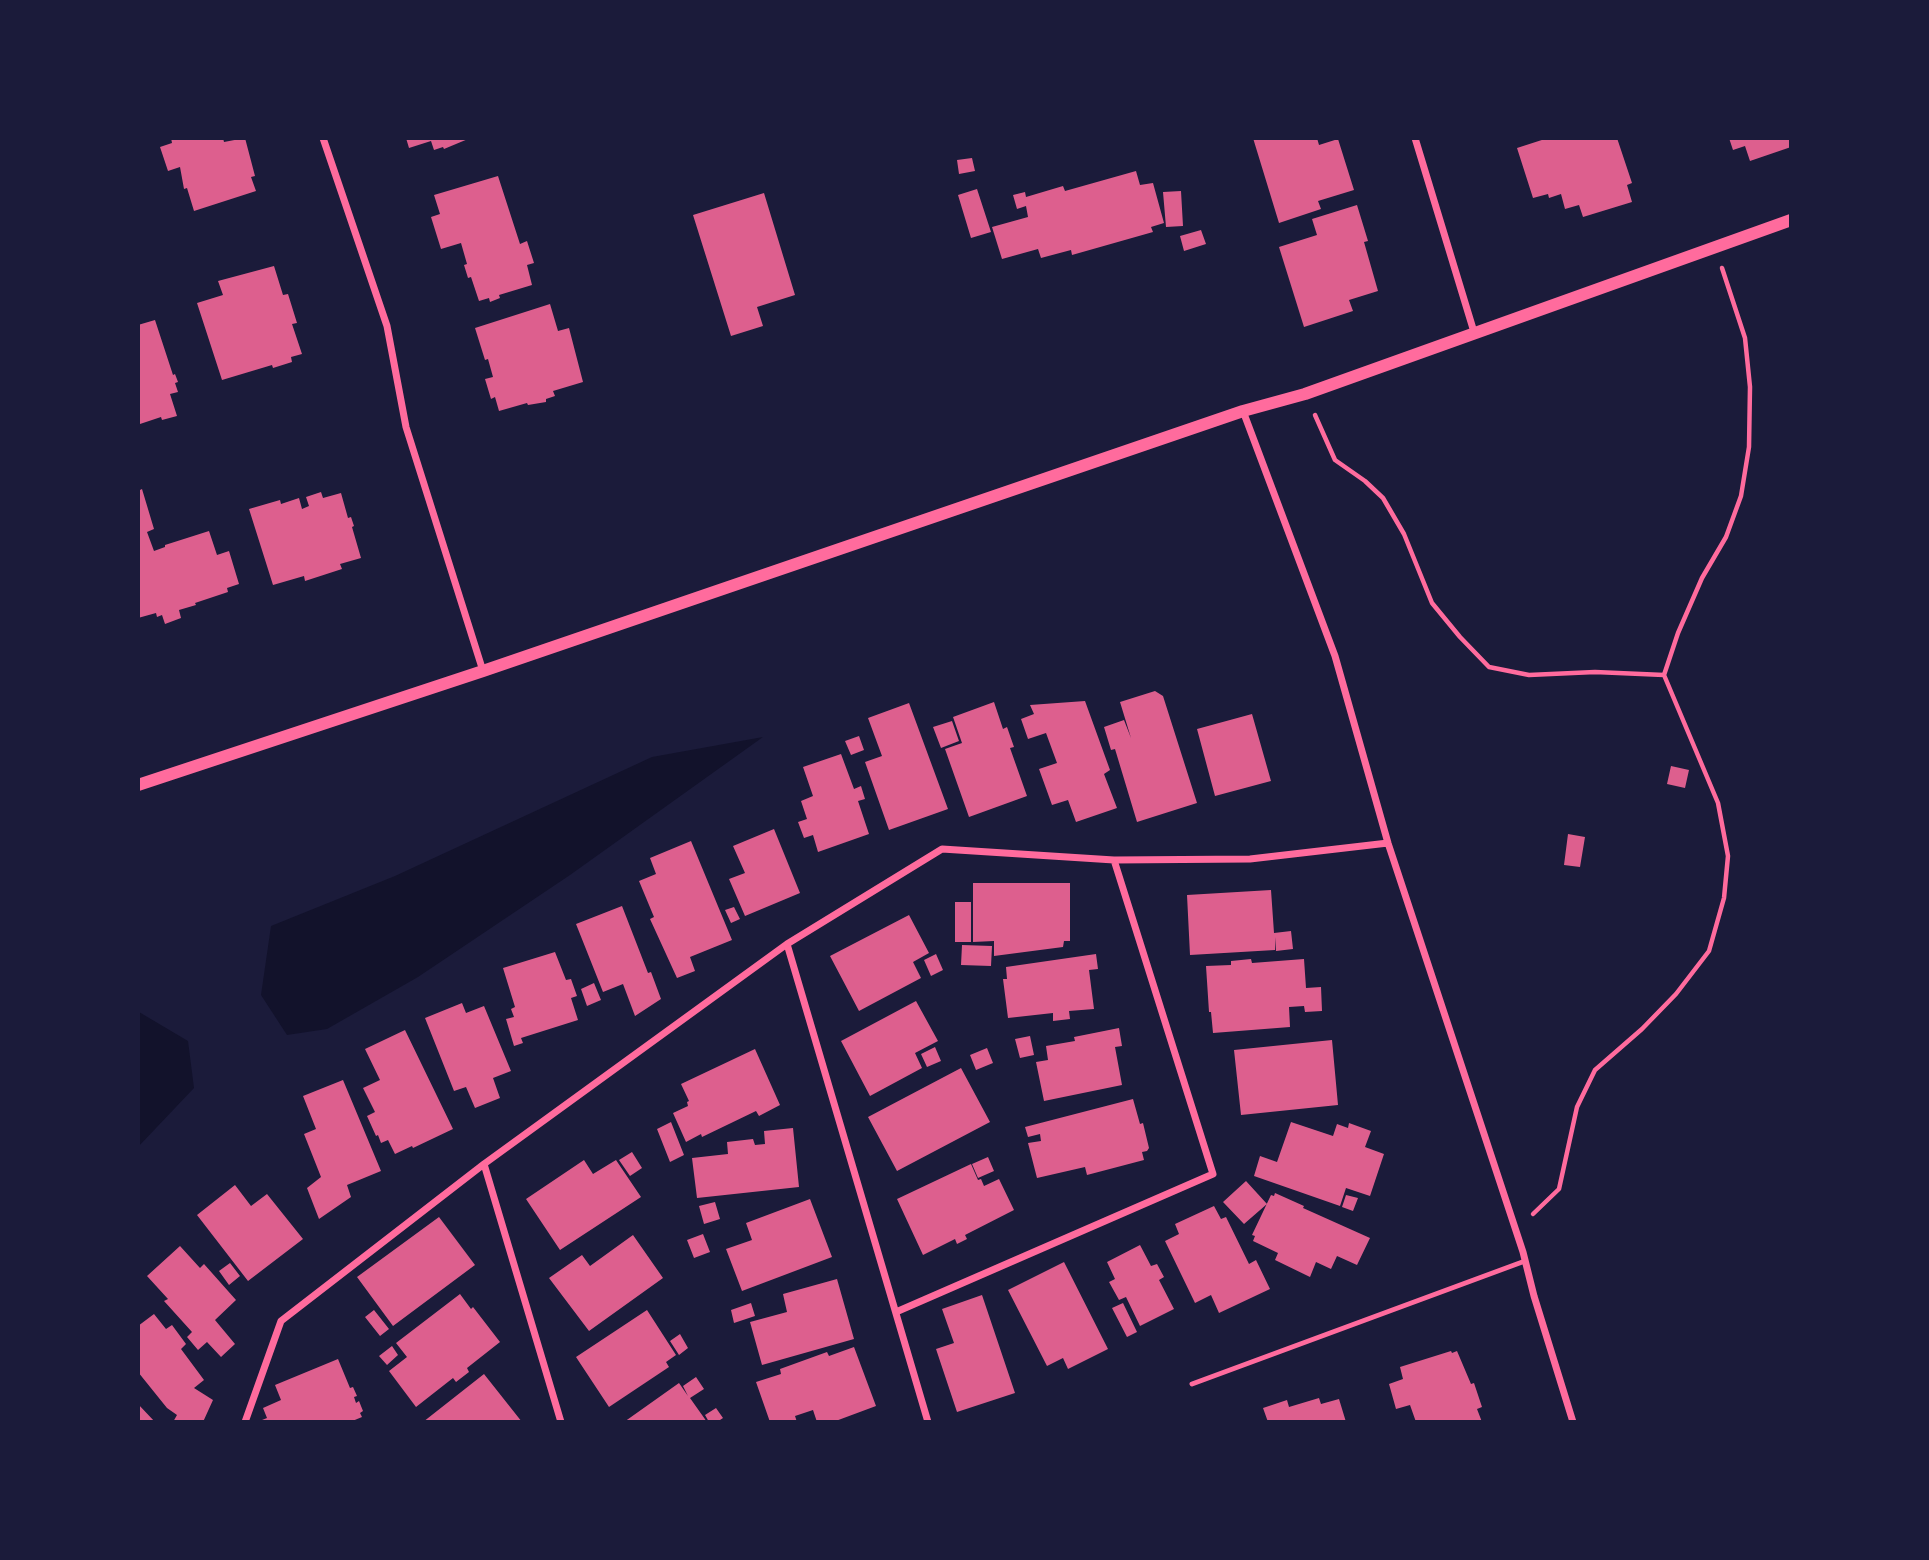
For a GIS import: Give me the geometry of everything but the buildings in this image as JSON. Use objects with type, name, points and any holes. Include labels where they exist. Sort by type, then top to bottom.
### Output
[{"type":"street","points":[[323,138],[387,326],[406,427],[483,671]]},
{"type":"street","points":[[1415,138],[1474,332]]},
{"type":"street","points":[[138,785],[483,671],[1243,411],[1306,394],[1791,220]]},
{"type":"street","points":[[1243,411],[1335,656],[1388,843],[1525,1261],[1573,1422]]},
{"type":"street","points":[[245,1422],[281,1321],[484,1164],[786,944],[942,849],[1114,860],[1250,859],[1388,843]]},
{"type":"street","points":[[896,1312],[1213,1174],[1114,860]]},
{"type":"street","points":[[786,944],[928,1422]]},
{"type":"street","points":[[484,1164],[561,1422]]},
{"type":"lane","points":[[1192,1384],[1525,1261]]},
{"type":"path","points":[[1514,1231],[1559,1189],[1577,1107],[1595,1070],[1667,1003],[1709,951],[1724,898],[1728,856],[1718,803],[1664,675],[1678,633],[1702,578],[1726,537],[1741,496],[1749,447],[1750,387],[1745,338],[1715,247]]},
{"type":"path","points":[[1306,394],[1335,460],[1365,481],[1383,498],[1404,534],[1432,603],[1489,667],[1529,675],[1595,672],[1664,675]]},
{"type":"shaded area","points":[[763,737],[570,875],[418,977],[327,1029],[287,1035],[261,995],[271,926],[395,876],[652,757]]},
{"type":"shaded area","points":[[139,1012],[188,1041],[194,1088],[138,1147]]}]
